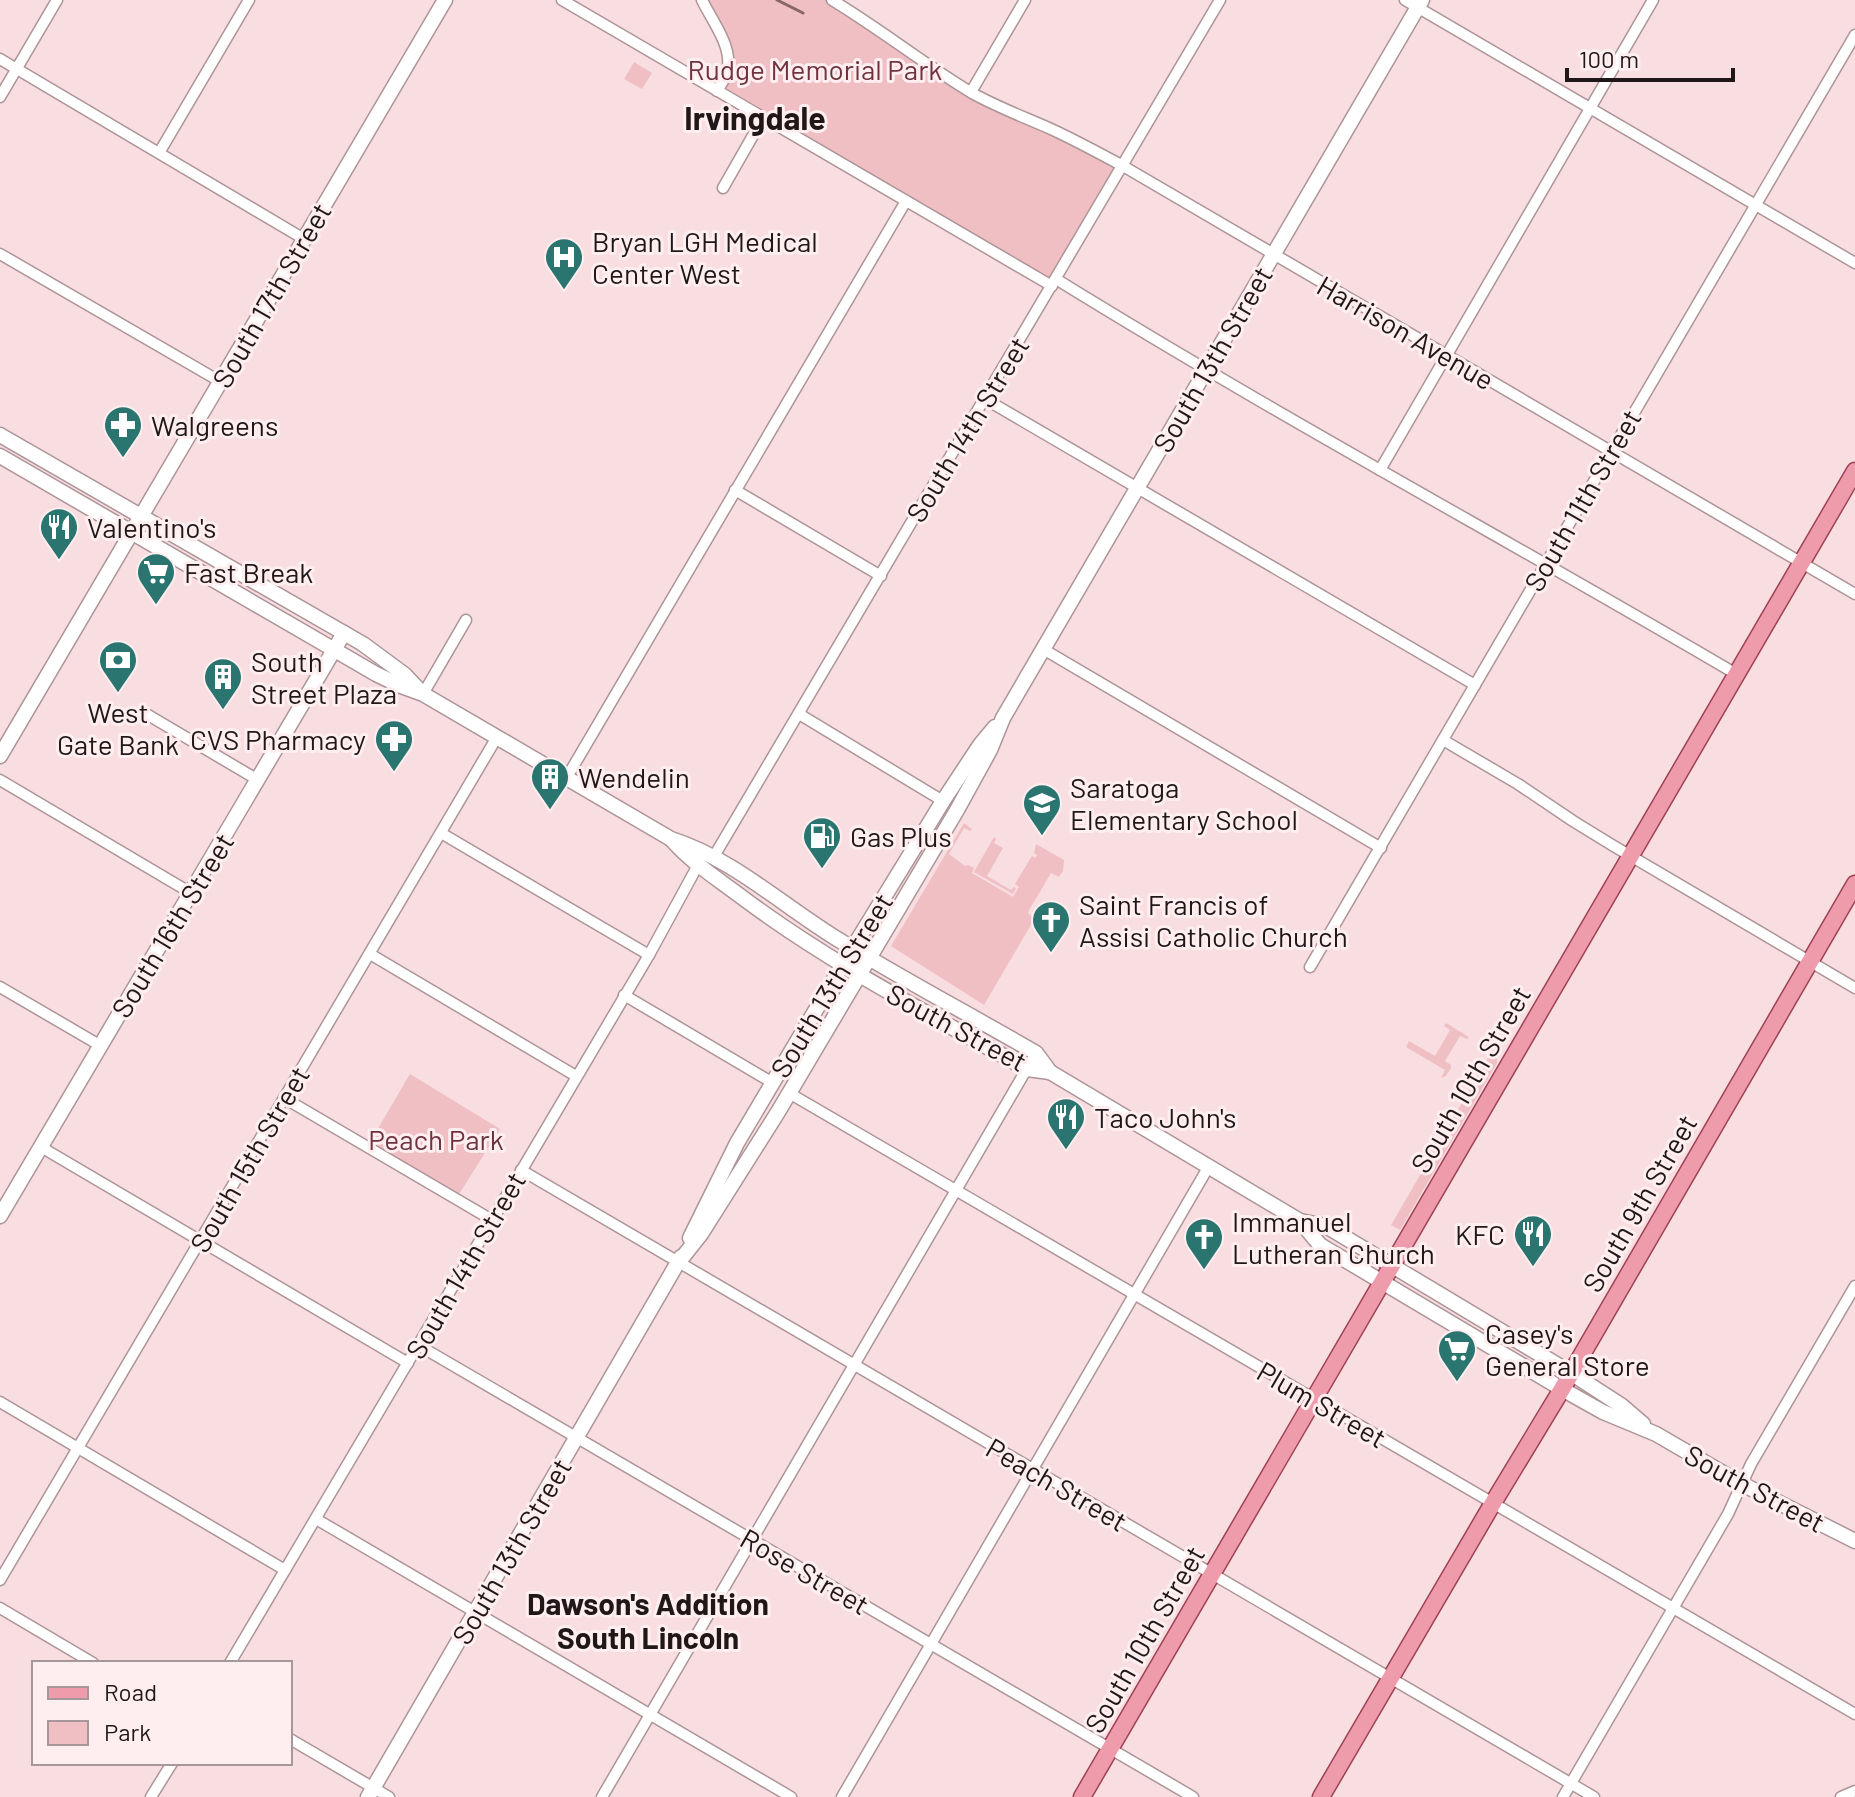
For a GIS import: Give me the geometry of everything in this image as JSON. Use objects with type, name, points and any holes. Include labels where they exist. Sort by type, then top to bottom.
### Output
[{"type":"main road","name":"South 17th Street","points":[[0,756],[4,740],[132,533],[445,0]]},
{"type":"main road","name":"South 13th Street","points":[[678,1263],[701,1234],[789,1093],[984,762],[1003,718],[1273,255],[1415,2]]},
{"type":"main road","name":"South Street","points":[[0,435],[344,633],[385,659],[423,694]]},
{"type":"main road","name":"South Street","points":[[0,456],[334,650],[401,686],[423,694],[671,839],[713,858],[853,948],[1036,1053],[1050,1072],[1300,1221],[1320,1245],[1562,1389],[1603,1412],[1656,1434],[1742,1484],[1855,1541]]},
{"type":"main road","name":"South 10th Street","points":[[1082,1797],[1855,471]]},
{"type":"main road","name":"South 16th Street","points":[[0,1216],[5,1197],[41,1147],[344,633]]},
{"type":"main road","name":"South 13th Street","points":[[370,1792],[678,1263],[737,1143],[943,801],[980,745],[1003,718]]},
{"type":"main road","name":"South Street","points":[[671,839],[698,865],[775,921],[843,964],[1027,1069],[1050,1072]]},
{"type":"main road","name":"South 9th Street","points":[[1321,1797],[1855,884]]},
{"type":"main road","name":"South Street","points":[[1300,1221],[1326,1226],[1571,1373],[1622,1406],[1656,1434]]},
{"type":"street","points":[[0,97],[57,0]]},
{"type":"street","points":[[159,153],[249,0]]},
{"type":"street","points":[[562,0],[906,201],[1206,369],[1736,674]]},
{"type":"street","points":[[702,0],[722,38],[728,57],[726,73],[717,91]]},
{"type":"street","name":"Harrison Avenue","points":[[832,0],[971,92],[1068,136],[1123,166],[1855,594]]},
{"type":"street","points":[[971,92],[1025,0]]},
{"type":"street","name":"South 14th Street","points":[[713,858],[1220,0]]},
{"type":"street","points":[[1380,470],[1653,0]]},
{"type":"street","points":[[1415,2],[1855,263]]},
{"type":"street","name":"South 11th Street","points":[[1310,967],[1855,35]]},
{"type":"street","points":[[0,59],[304,239]]},
{"type":"street","points":[[723,188],[763,118]]},
{"type":"street","points":[[567,777],[906,201]]},
{"type":"street","points":[[0,254],[221,382]]},
{"type":"street","points":[[985,399],[1475,685]]},
{"type":"street","points":[[735,490],[881,576]]},
{"type":"street","points":[[423,694],[466,620]]},
{"type":"street","points":[[1043,649],[1381,848]]},
{"type":"street","points":[[143,712],[258,780]]},
{"type":"street","points":[[799,714],[943,801]]},
{"type":"street","name":"South 15th Street","points":[[0,1580],[497,737]]},
{"type":"street","points":[[1443,740],[1855,988]]},
{"type":"street","points":[[0,780],[191,893]]},
{"type":"street","points":[[441,833],[649,955]]},
{"type":"street","name":"South 14th Street","points":[[231,1661],[649,955],[698,865]]},
{"type":"street","points":[[370,954],[576,1076]]},
{"type":"street","points":[[0,987],[101,1046]]},
{"type":"street","points":[[624,995],[773,1083]]},
{"type":"street","points":[[602,1797],[1036,1053]]},
{"type":"street","name":"Plum Street","points":[[789,1093],[1855,1714]]},
{"type":"street","points":[[284,1098],[492,1220]]},
{"type":"street","points":[[41,1147],[408,1363]]},
{"type":"street","points":[[842,1797],[1209,1166]]},
{"type":"street","name":"Peach Street","points":[[521,1170],[1594,1797]]},
{"type":"street","points":[[1563,1797],[1728,1514],[1751,1464],[1855,1286]]},
{"type":"street","name":"Rose Street","points":[[418,1345],[1193,1797]]},
{"type":"street","points":[[0,1402],[285,1570]]},
{"type":"street","points":[[316,1519],[791,1797]]},
{"type":"street","points":[[1,1610],[90,1661]]},
{"type":"street","points":[[292,1740],[370,1792],[389,1797]]},
{"type":"street","points":[[151,1797],[171,1765]]},
{"type":"street","points":[[1841,1797],[1855,1791]]},
{"type":"green space","name":"Rudge Memorial Park","points":[[702,0],[832,0],[938,72],[1123,166],[1052,286],[717,91],[728,57]]},
{"type":"green space","points":[[634,62],[652,73],[642,89],[624,79]]},
{"type":"green space","points":[[964,823],[972,829],[964,828],[949,854],[965,866],[974,868],[972,873],[1013,897],[1019,887],[1015,884],[1032,856],[1035,858],[1037,855],[1034,853],[1036,844],[1064,860],[1059,877],[1051,873],[1028,912],[1035,918],[984,1005],[891,946]]},
{"type":"green space","points":[[994,837],[994,843],[1003,848],[987,876],[1011,890],[1016,888],[1013,894],[974,872]]},
{"type":"green space","points":[[1446,1023],[1469,1037],[1460,1036],[1445,1061],[1451,1068],[1441,1078],[1445,1070],[1406,1047],[1409,1041],[1435,1056],[1450,1030],[1444,1026]]},
{"type":"green space","points":[[1492,1051],[1497,1056],[1497,1063],[1400,1230],[1391,1225]]},
{"type":"green space","name":"Peach Park","points":[[410,1074],[500,1129],[456,1199],[367,1147]]},
{"type":"waterway","points":[[777,0],[803,13]]},
{"type":"place","name":"Bryan LGH Medical Center West","points":[[564,291]]},
{"type":"place","name":"Walgreens","points":[[123,459]]},
{"type":"place","name":"Valentino's","points":[[59,561]]},
{"type":"place","name":"Fast Break","points":[[156,606]]},
{"type":"place","name":"West Gate Bank","points":[[118,694]]},
{"type":"place","name":"South Street Plaza","points":[[223,711]]},
{"type":"place","name":"CVS Pharmacy","points":[[394,773]]},
{"type":"place","name":"Wendelin","points":[[550,811]]},
{"type":"place","name":"Saratoga Elementary School","points":[[1042,837]]},
{"type":"place","name":"Gas Plus","points":[[822,870]]},
{"type":"place","name":"Saint Francis of Assisi Catholic Church","points":[[1051,954]]},
{"type":"place","name":"Taco John's","points":[[1066,1151]]},
{"type":"place","name":"KFC","points":[[1533,1268]]},
{"type":"place","name":"Immanuel Lutheran Church","points":[[1204,1271]]},
{"type":"place","name":"Casey's General Store","points":[[1457,1383]]},
{"type":"district","name":"Irvingdale","points":[[755,117]]},
{"type":"district","name":"Dawson's Addition South Lincoln","points":[[648,1620]]}]
